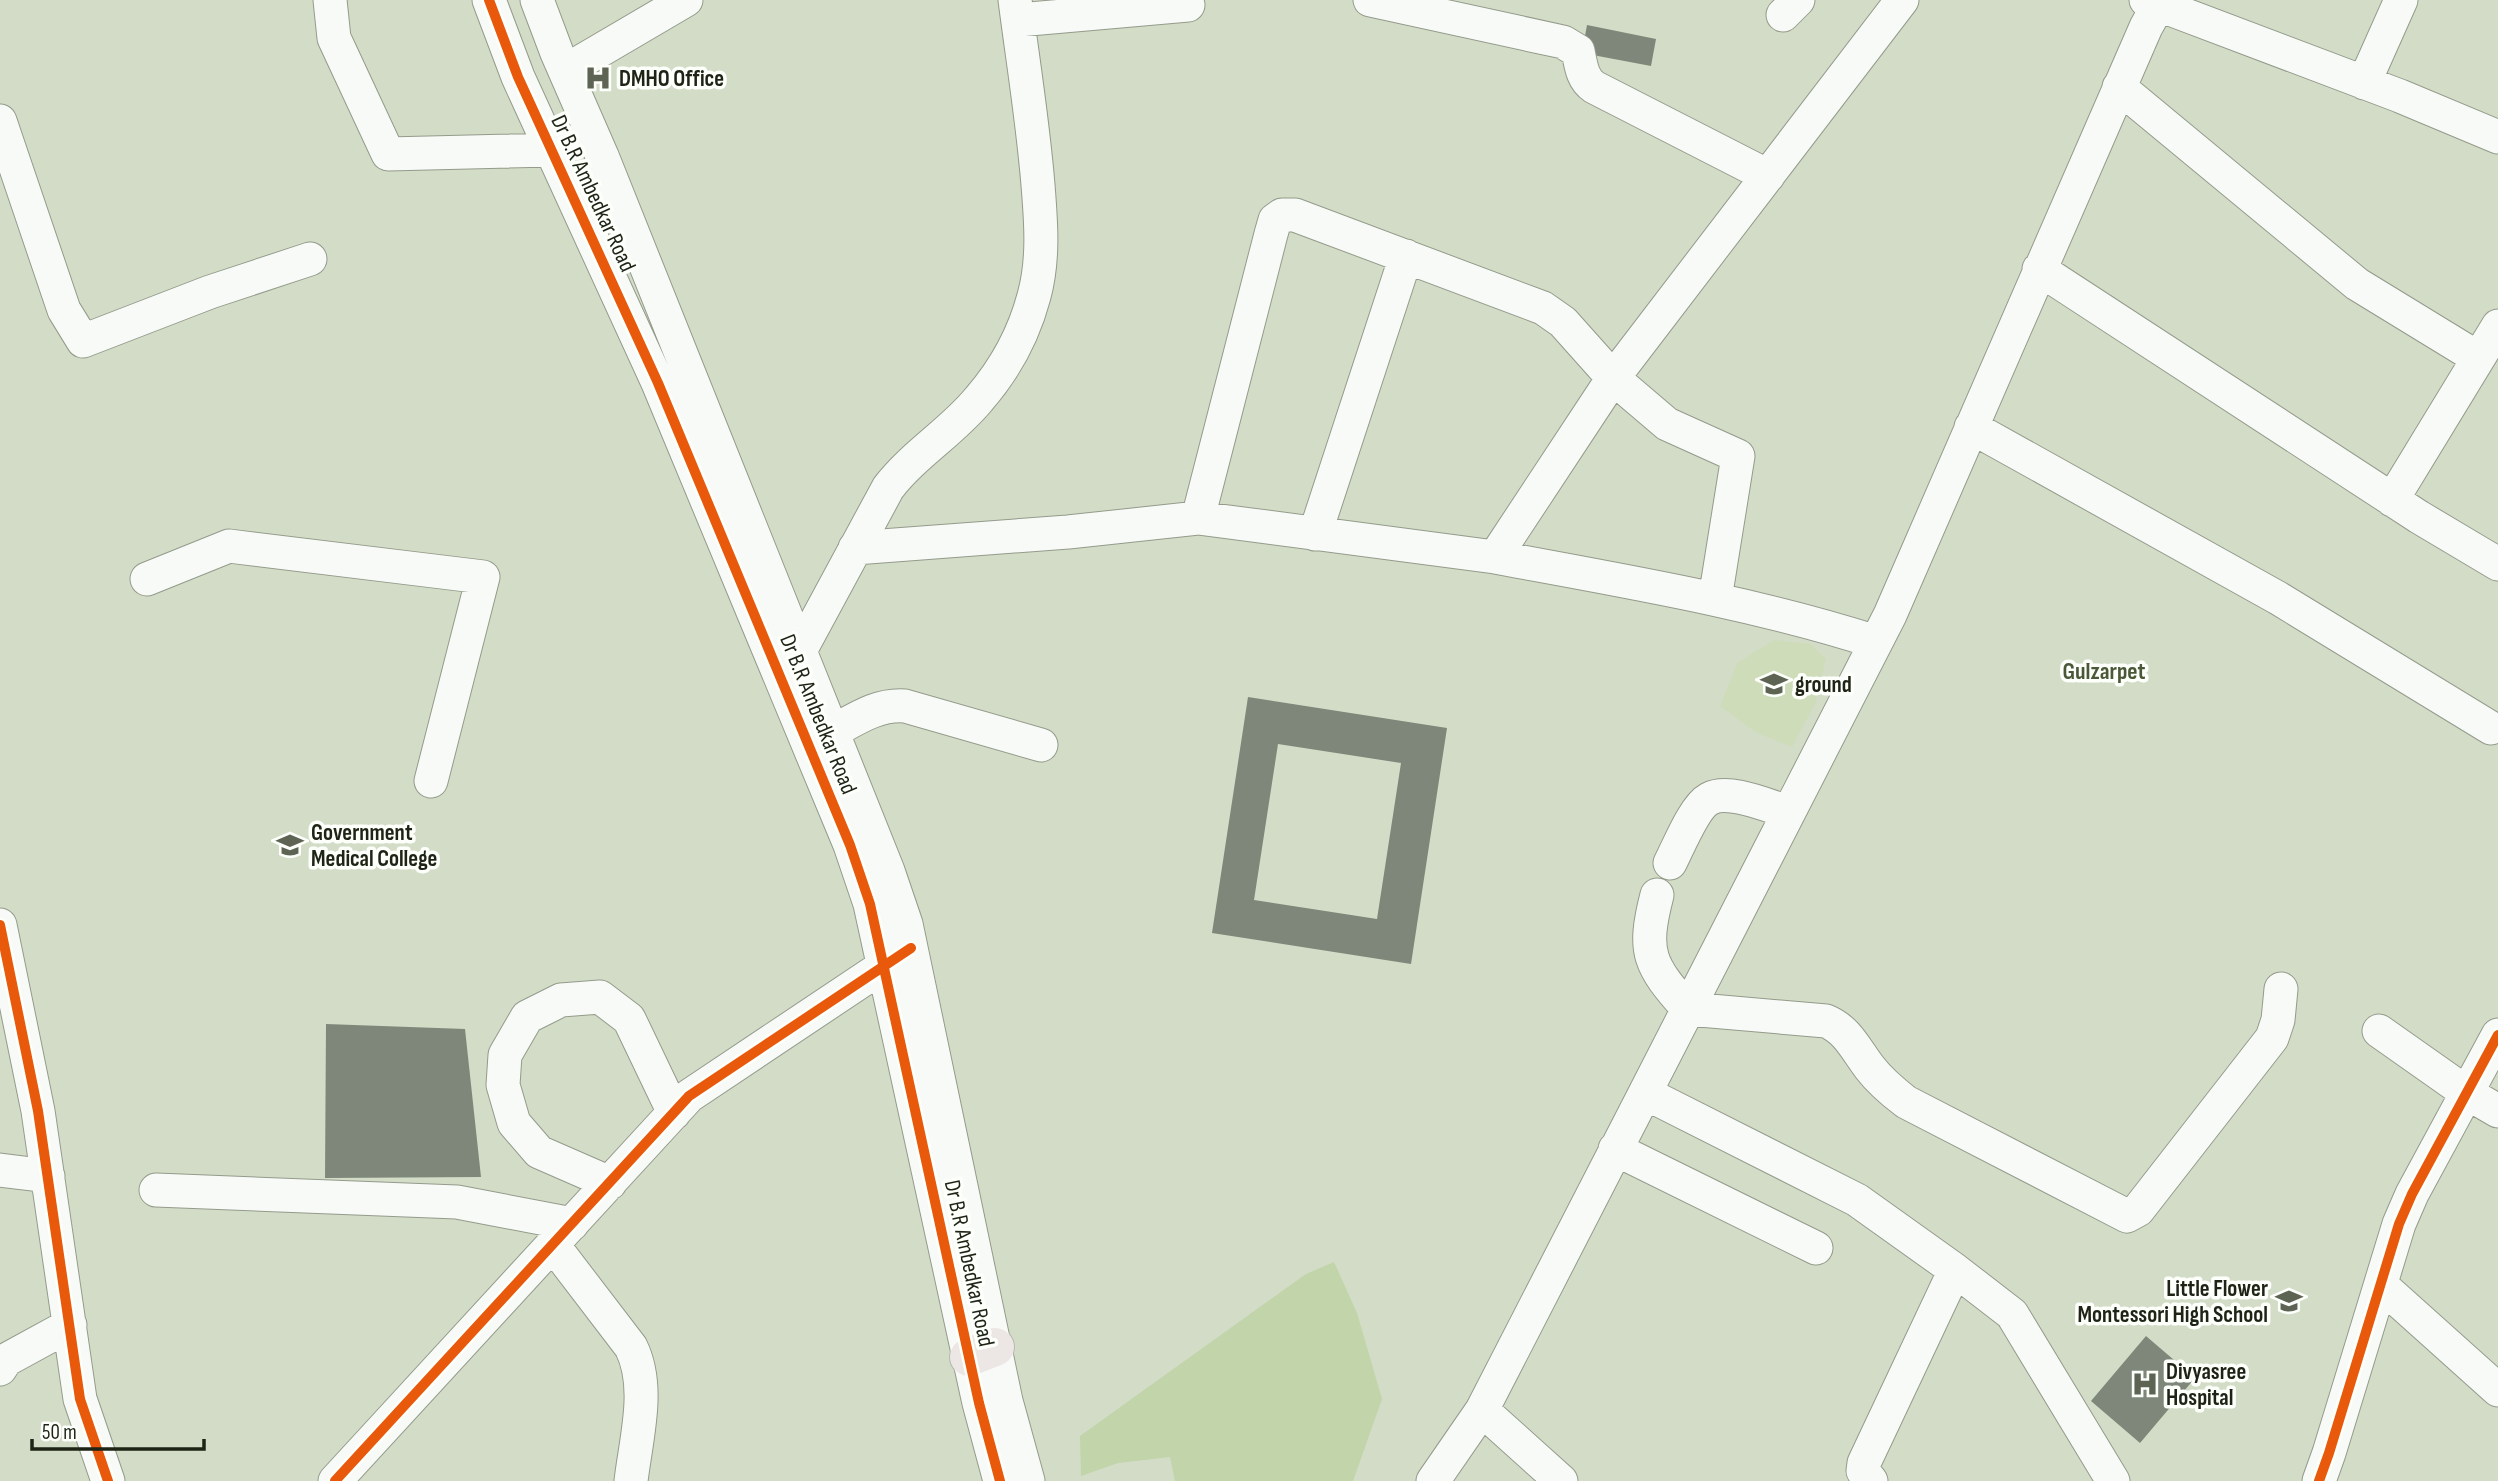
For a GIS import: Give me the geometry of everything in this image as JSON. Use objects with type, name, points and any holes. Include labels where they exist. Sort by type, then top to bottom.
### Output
[{"type":"street","points":[[330,0],[334,38],[388,154],[552,150],[593,135]]},
{"type":"street","name":"Dr B.R Ambedkar Road","points":[[489,0],[502,38],[658,383],[788,659],[832,732],[888,871],[906,924],[897,957]]},
{"type":"street","name":"Dr B.R Ambedkar Road","points":[[537,0],[593,135],[788,659],[870,904],[897,957],[982,1352],[1000,1481]]},
{"type":"street","points":[[565,71],[686,0]]},
{"type":"street","points":[[1370,0],[1563,42],[1577,51],[1587,83],[1768,176]]},
{"type":"street","points":[[1495,557],[1613,378],[1902,0]]},
{"type":"street","points":[[2364,83],[2400,0]]},
{"type":"street","points":[[1433,1481],[1482,1410],[1890,615],[2155,2],[2498,137]]},
{"type":"street","points":[[788,659],[888,488],[901,471],[980,398],[1007,360],[1024,329],[1035,295],[1041,229],[1036,154],[1017,10],[1188,5]]},
{"type":"street","points":[[2119,87],[2357,284],[2478,358]]},
{"type":"street","points":[[0,121],[64,310],[83,341],[210,292],[310,259]]},
{"type":"street","points":[[1198,518],[1275,220],[1282,215],[1295,215],[1543,308],[1563,322],[1613,378],[1667,424],[1738,456],[1715,599]]},
{"type":"street","points":[[1315,534],[1406,256]]},
{"type":"street","points":[[2039,269],[2392,499],[2498,564]]},
{"type":"street","points":[[2392,499],[2498,326]]},
{"type":"street","points":[[1971,427],[2278,598],[2491,728]]},
{"type":"street","points":[[855,548],[1068,532],[1198,518],[1495,557],[1715,599],[1807,620],[1876,642]]},
{"type":"street","points":[[146,579],[229,546],[483,577],[431,781]]},
{"type":"street","points":[[832,732],[878,708],[890,705],[905,706],[1041,745]]},
{"type":"street","points":[[1670,863],[1700,807],[1710,799],[1733,796],[1788,813]]},
{"type":"street","points":[[1657,895],[1650,921],[1648,946],[1654,967],[1662,980],[1688,1009],[1826,1021],[1836,1025],[1880,1079],[1906,1102],[2127,1216],[2138,1210],[2272,1038],[2278,1020],[2281,989]]},
{"type":"street","points":[[0,925],[38,1111],[80,1399],[108,1481]]},
{"type":"street","points":[[335,1481],[689,1096],[897,957]]},
{"type":"street","points":[[610,1183],[539,1152],[514,1123],[503,1085],[505,1055],[527,1017],[561,1000],[600,997],[629,1019],[674,1113]]},
{"type":"street","points":[[2379,1031],[2466,1093],[2498,1111]]},
{"type":"street","points":[[2319,1481],[2399,1224],[2412,1194],[2498,1035]]},
{"type":"street","points":[[1645,1093],[1857,1200],[2012,1314],[2113,1481]]},
{"type":"street","points":[[1615,1149],[1816,1248]]},
{"type":"street","points":[[0,1170],[48,1176]]},
{"type":"street","points":[[156,1190],[457,1202],[563,1235],[639,1362],[642,1385],[631,1481]]},
{"type":"street","points":[[1871,1481],[1863,1471],[1864,1463],[1955,1270]]},
{"type":"street","points":[[2381,1285],[2498,1390]]},
{"type":"street","points":[[0,1369],[6,1360],[70,1325]]},
{"type":"street","name":"Dr B.R Ambedkar Road","points":[[982,1352],[1006,1401],[1028,1481]]},
{"type":"street","points":[[1482,1410],[1561,1481]]},
{"type":"shaded area","name":"ground","points":[[1774,640],[1811,644],[1826,659],[1815,704],[1792,747],[1755,732],[1720,706],[1737,663]]},
{"type":"shaded area","points":[[1334,1262],[1357,1313],[1382,1399],[1353,1481],[1175,1481],[1170,1457],[1118,1463],[1081,1476],[1080,1436],[1306,1274]]},
{"type":"building","points":[[1587,25],[1656,39],[1651,66],[1582,53]]},
{"type":"building","points":[[1248,697],[1447,728],[1411,964],[1212,933]],"holes":[[[1278,744],[1401,763],[1377,919],[1254,900]]]},
{"type":"building","points":[[326,1024],[465,1029],[481,1177],[325,1178]]},
{"type":"building","points":[[2146,1336],[2195,1378],[2140,1443],[2091,1401]]},
{"type":"cycle path","points":[[489,0],[518,77],[658,383],[850,845],[870,904],[979,1403],[1000,1481]]},
{"type":"cycle path","points":[[0,925],[38,1111],[80,1399],[108,1481]]},
{"type":"cycle path","points":[[335,1481],[689,1096],[911,948]]},
{"type":"cycle path","points":[[2319,1481],[2399,1224],[2412,1194],[2498,1035]]},
{"type":"place","name":"DMHO Office","points":[[598,78]]},
{"type":"place","name":"ground","points":[[1774,684]]},
{"type":"place","name":"Government Medical College","points":[[290,845]]},
{"type":"place","name":"Little Flower Montessori High School","points":[[2289,1301]]},
{"type":"place","name":"Divyasree Hospital","points":[[2145,1384]]},
{"type":"district","name":"Gulzarpet","points":[[2104,671]]}]
